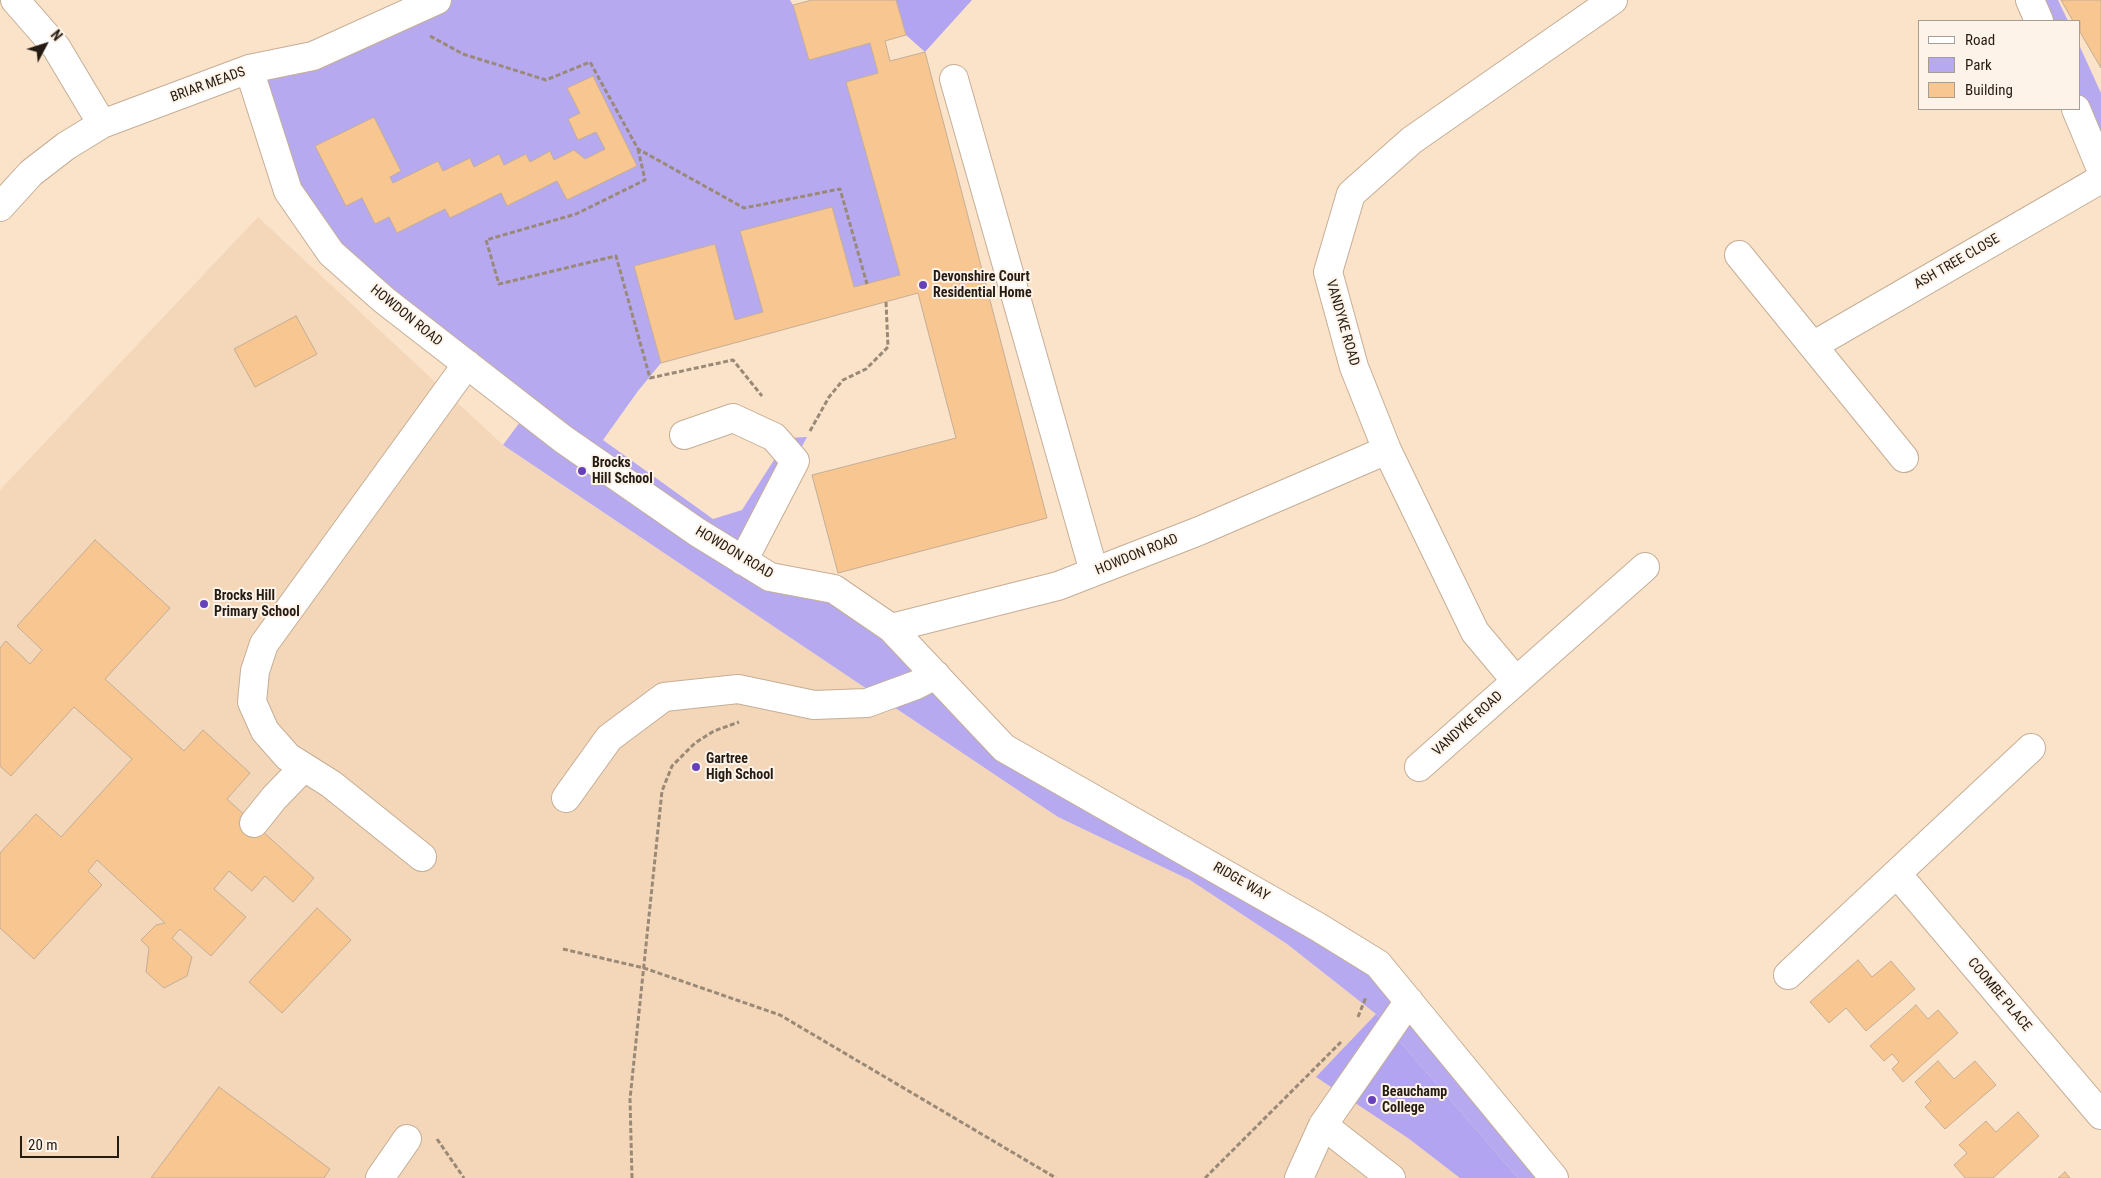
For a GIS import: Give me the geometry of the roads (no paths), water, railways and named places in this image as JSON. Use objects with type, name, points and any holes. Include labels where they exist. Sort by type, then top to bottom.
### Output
[{"type":"street","points":[[15,0],[56,47],[102,124]]},
{"type":"street","name":"BRIAR MEADS","points":[[0,207],[31,173],[66,146],[102,124],[249,69],[313,56],[437,0]]},
{"type":"street","name":"VANDYKE ROAD","points":[[1516,681],[1475,632],[1387,450],[1354,367],[1328,272],[1351,194],[1412,140],[1613,0]]},
{"type":"street","points":[[2030,0],[2039,20]]},
{"type":"street","name":"HOWDON ROAD","points":[[249,69],[288,191],[331,253],[384,300],[563,439],[697,532],[770,578],[834,589],[891,628],[1058,586],[1208,527],[1387,450]]},
{"type":"street","points":[[954,79],[1094,572]]},
{"type":"street","points":[[2076,110],[2101,169]]},
{"type":"street","name":"ASH TREE CLOSE","points":[[1814,345],[2101,179]]},
{"type":"street","points":[[1739,255],[1904,458]]},
{"type":"street","points":[[422,857],[331,784],[288,757],[265,731],[252,702],[255,672],[264,644],[467,364]]},
{"type":"street","points":[[684,435],[733,418],[774,437],[795,461],[743,561]]},
{"type":"street","name":"VANDYKE ROAD","points":[[1419,767],[1645,567]]},
{"type":"street","name":"RIDGE WAY","points":[[891,628],[1004,748],[1318,927],[1378,964],[1554,1178]]},
{"type":"street","points":[[566,798],[608,738],[664,697],[738,688],[814,706],[867,703],[916,685],[936,675]]},
{"type":"street","points":[[1788,975],[1898,875],[2031,748]]},
{"type":"street","points":[[254,823],[274,798],[304,767]]},
{"type":"street","name":"COOMBE PLACE","points":[[1898,875],[2101,1115]]},
{"type":"street","points":[[1299,1178],[1323,1125],[1409,1002]]},
{"type":"street","points":[[1323,1125],[1390,1178]]},
{"type":"street","points":[[380,1178],[407,1139]]},
{"type":"place","name":"Devonshire Court Residential Home","points":[[923,285]]},
{"type":"place","name":"Brocks Hill School","points":[[582,471]]},
{"type":"place","name":"Brocks Hill Primary School","points":[[204,604]]},
{"type":"place","name":"Gartree High School","points":[[696,767]]},
{"type":"place","name":"Beauchamp College","points":[[1372,1100]]}]
